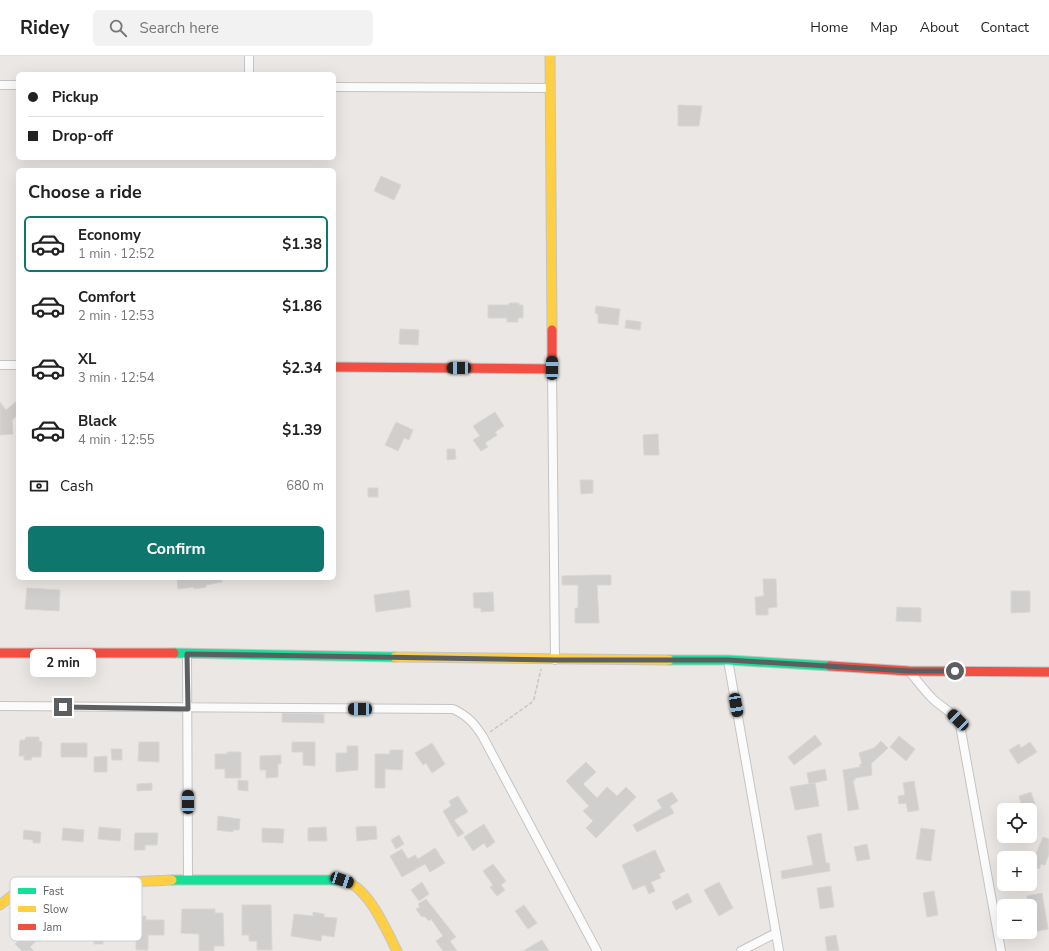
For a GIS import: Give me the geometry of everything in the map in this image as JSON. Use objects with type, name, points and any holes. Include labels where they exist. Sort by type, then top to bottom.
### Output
[{"type":"street","points":[[249,56],[249,72]]},
{"type":"street","points":[[550,56],[549,88],[555,660]]},
{"type":"street","points":[[0,85],[16,85]]},
{"type":"street","points":[[336,87],[549,88]]},
{"type":"street","points":[[0,365],[16,365]]},
{"type":"street","points":[[336,367],[552,368]]},
{"type":"street","points":[[0,653],[187,654],[543,660],[728,660],[909,671],[1049,672]]},
{"type":"street","points":[[187,654],[188,879]]},
{"type":"street","points":[[728,660],[779,951]]},
{"type":"street","points":[[909,671],[932,699],[946,708],[958,720],[960,725],[1001,951]]},
{"type":"street","points":[[0,706],[188,709],[453,709],[465,714],[474,723],[483,737],[597,951]]},
{"type":"street","points":[[142,881],[188,879],[342,880],[353,884],[370,899],[397,951]]},
{"type":"street","points":[[0,905],[10,897]]},
{"type":"street","points":[[741,951],[776,933]]},
{"type":"path","points":[[483,737],[531,703],[534,699],[543,660]]},
{"type":"building","points":[[678,105],[702,106],[699,126],[678,126]]},
{"type":"building","points":[[381,176],[401,185],[394,200],[374,191]]},
{"type":"building","points":[[509,303],[519,303],[519,305],[523,305],[523,318],[518,318],[518,322],[507,322],[507,318],[488,318],[488,305],[509,305]]},
{"type":"building","points":[[596,306],[620,309],[618,325],[598,323],[598,314],[595,313]]},
{"type":"building","points":[[626,320],[641,322],[640,330],[625,328]]},
{"type":"building","points":[[400,329],[419,330],[418,345],[399,344]]},
{"type":"building","points":[[0,402],[6,410],[16,402],[16,417],[12,420],[13,434],[0,435]]},
{"type":"building","points":[[495,412],[504,426],[495,432],[497,435],[485,443],[488,447],[481,451],[473,440],[480,436],[473,426]]},
{"type":"building","points":[[396,422],[413,430],[409,440],[404,438],[398,451],[385,445]]},
{"type":"building","points":[[658,434],[659,455],[644,455],[643,435]]},
{"type":"building","points":[[447,449],[455,449],[456,459],[447,460]]},
{"type":"building","points":[[580,480],[593,480],[593,493],[581,494]]},
{"type":"building","points":[[368,488],[378,488],[378,497],[368,497]]},
{"type":"building","points":[[611,575],[611,585],[597,585],[599,623],[575,623],[575,608],[578,608],[578,585],[562,585],[562,576]]},
{"type":"building","points":[[763,579],[776,579],[777,607],[768,608],[768,615],[756,615],[755,597],[764,596]]},
{"type":"building","points":[[177,580],[222,580],[222,582],[206,585],[206,587],[178,589]]},
{"type":"building","points":[[27,588],[60,590],[59,611],[25,609]]},
{"type":"building","points":[[409,590],[411,607],[376,612],[374,595]]},
{"type":"building","points":[[1011,591],[1030,591],[1030,612],[1011,613]]},
{"type":"building","points":[[493,592],[494,611],[481,612],[481,608],[474,608],[473,593]]},
{"type":"building","points":[[897,607],[921,608],[921,622],[896,621]]},
{"type":"building","points":[[282,713],[324,714],[324,723],[282,722]]},
{"type":"building","points":[[815,735],[822,744],[794,765],[788,757]]},
{"type":"building","points":[[899,736],[915,749],[906,761],[890,747]]},
{"type":"building","points":[[26,737],[39,737],[39,741],[42,742],[41,757],[32,757],[31,760],[24,760],[24,756],[19,756],[20,740],[25,740]]},
{"type":"building","points":[[881,741],[888,748],[871,764],[872,775],[855,778],[853,781],[859,809],[848,811],[843,770],[860,767],[860,764],[862,764],[859,753],[874,748]]},
{"type":"building","points":[[139,742],[159,742],[159,762],[138,761]]},
{"type":"building","points":[[292,742],[315,742],[315,766],[303,765],[303,752],[292,752]]},
{"type":"building","points":[[1030,742],[1037,752],[1018,764],[1009,750],[1019,744],[1021,748]]},
{"type":"building","points":[[61,743],[87,743],[87,757],[61,757]]},
{"type":"building","points":[[432,743],[445,764],[432,773],[426,763],[423,765],[415,753]]},
{"type":"building","points":[[347,746],[358,746],[358,770],[336,772],[336,753],[347,753]]},
{"type":"building","points":[[111,749],[122,749],[122,760],[112,760]]},
{"type":"building","points":[[390,750],[403,750],[402,770],[385,769],[385,788],[375,788],[375,754],[390,754]]},
{"type":"building","points":[[227,752],[241,752],[241,778],[225,778],[225,769],[215,769],[215,754],[228,754]]},
{"type":"building","points":[[281,755],[281,764],[278,764],[278,777],[266,778],[266,770],[260,770],[260,756]]},
{"type":"building","points":[[107,756],[107,772],[94,772],[94,757]]},
{"type":"building","points":[[586,762],[596,772],[583,784],[597,798],[607,787],[617,796],[626,787],[636,797],[596,838],[586,828],[593,821],[583,811],[589,806],[566,781]]},
{"type":"building","points":[[825,769],[827,780],[809,784],[807,773]]},
{"type":"building","points":[[238,780],[248,781],[248,791],[238,790]]},
{"type":"building","points":[[914,781],[919,810],[908,812],[906,803],[899,804],[898,796],[905,795],[903,783]]},
{"type":"building","points":[[152,783],[152,790],[137,791],[137,784]]},
{"type":"building","points":[[815,783],[819,806],[795,810],[790,787]]},
{"type":"building","points":[[672,792],[678,801],[670,806],[674,813],[637,832],[633,825],[662,808],[657,800]]},
{"type":"building","points":[[1031,792],[1035,803],[1021,803],[1019,796]]},
{"type":"building","points":[[458,796],[468,812],[454,820],[464,833],[458,837],[443,811],[451,806],[449,801]]},
{"type":"building","points":[[218,816],[240,819],[239,830],[233,830],[233,832],[217,830]]},
{"type":"building","points":[[484,824],[495,842],[487,848],[484,843],[473,851],[464,837]]},
{"type":"building","points":[[376,826],[377,839],[357,841],[356,827]]},
{"type":"building","points":[[99,827],[121,829],[120,841],[98,839]]},
{"type":"building","points":[[326,827],[327,841],[308,841],[308,828]]},
{"type":"building","points":[[63,828],[84,830],[83,842],[62,840]]},
{"type":"building","points":[[262,828],[284,829],[283,843],[262,842]]},
{"type":"building","points":[[921,828],[935,830],[931,861],[916,859]]},
{"type":"building","points":[[24,830],[41,832],[40,843],[33,843],[33,840],[23,839]]},
{"type":"building","points":[[135,833],[158,833],[157,845],[145,845],[145,850],[134,850]]},
{"type":"building","points":[[821,833],[826,863],[829,863],[830,871],[782,879],[781,871],[813,865],[807,836]]},
{"type":"building","points":[[399,835],[404,844],[396,849],[391,840]]},
{"type":"building","points":[[1043,837],[1049,839],[1049,854],[1045,865],[1041,864],[1039,869],[1037,868],[1037,852]]},
{"type":"building","points":[[867,844],[870,859],[857,861],[854,847]]},
{"type":"building","points":[[435,848],[445,863],[430,872],[425,864],[402,877],[390,856],[402,849],[408,859],[415,855],[418,859]]},
{"type":"building","points":[[655,850],[665,871],[659,874],[661,878],[651,882],[655,891],[649,894],[645,885],[633,890],[622,865]]},
{"type":"building","points":[[493,864],[506,881],[501,885],[505,890],[497,896],[490,887],[493,885],[483,871]]},
{"type":"building","points":[[422,882],[429,894],[419,901],[411,890]]},
{"type":"building","points":[[719,882],[733,908],[719,916],[704,890]]},
{"type":"building","points":[[831,886],[834,907],[820,909],[817,888]]},
{"type":"building","points":[[934,891],[938,915],[927,917],[923,893]]},
{"type":"building","points":[[688,893],[692,902],[676,910],[672,902]]},
{"type":"building","points":[[1042,893],[1048,929],[1037,931],[1037,899],[1028,899],[1027,896]]},
{"type":"building","points":[[426,899],[456,937],[450,941],[457,951],[443,951],[436,941],[443,936],[431,919],[429,921],[424,916],[422,917],[416,909],[420,907],[418,904]]},
{"type":"building","points":[[242,905],[271,905],[272,950],[257,950],[257,941],[249,941],[249,935],[242,935]]},
{"type":"building","points":[[524,905],[537,923],[528,929],[515,911]]},
{"type":"building","points":[[182,909],[215,909],[215,913],[223,913],[224,946],[214,946],[214,951],[199,951],[199,934],[181,933]]},
{"type":"building","points":[[313,912],[324,914],[324,917],[337,918],[334,937],[322,935],[321,941],[291,936],[294,914],[313,916]]},
{"type":"building","points":[[142,916],[146,916],[146,920],[164,920],[164,935],[148,935],[148,950],[136,950],[136,941],[142,941]]},
{"type":"building","points":[[836,935],[839,951],[827,951],[825,937]]},
{"type":"building","points":[[542,940],[549,951],[523,951]]},
{"type":"building","points":[[18,941],[36,941],[30,947],[34,951],[22,951],[15,944]]},
{"type":"building","points":[[94,941],[103,941],[103,944],[94,944]]},
{"type":"traffic: fast","points":[[174,653],[395,657]]},
{"type":"traffic: fast","points":[[669,660],[728,660],[830,666]]},
{"type":"traffic: fast","points":[[172,880],[338,880]]},
{"type":"traffic: slow","points":[[550,56],[552,330]]},
{"type":"traffic: slow","points":[[395,657],[669,660]]},
{"type":"traffic: slow","points":[[142,881],[172,880]]},
{"type":"traffic: slow","points":[[338,880],[348,882],[366,897],[381,919],[397,951]]},
{"type":"traffic: slow","points":[[0,905],[10,897]]},
{"type":"traffic: jam","points":[[336,367],[552,369],[552,330]]},
{"type":"traffic: jam","points":[[0,653],[174,653]]},
{"type":"traffic: jam","points":[[830,666],[909,671],[1049,672]]},
{"type":"route","points":[[63,707],[188,709],[187,654],[555,660],[728,660],[909,671],[955,671]]}]
